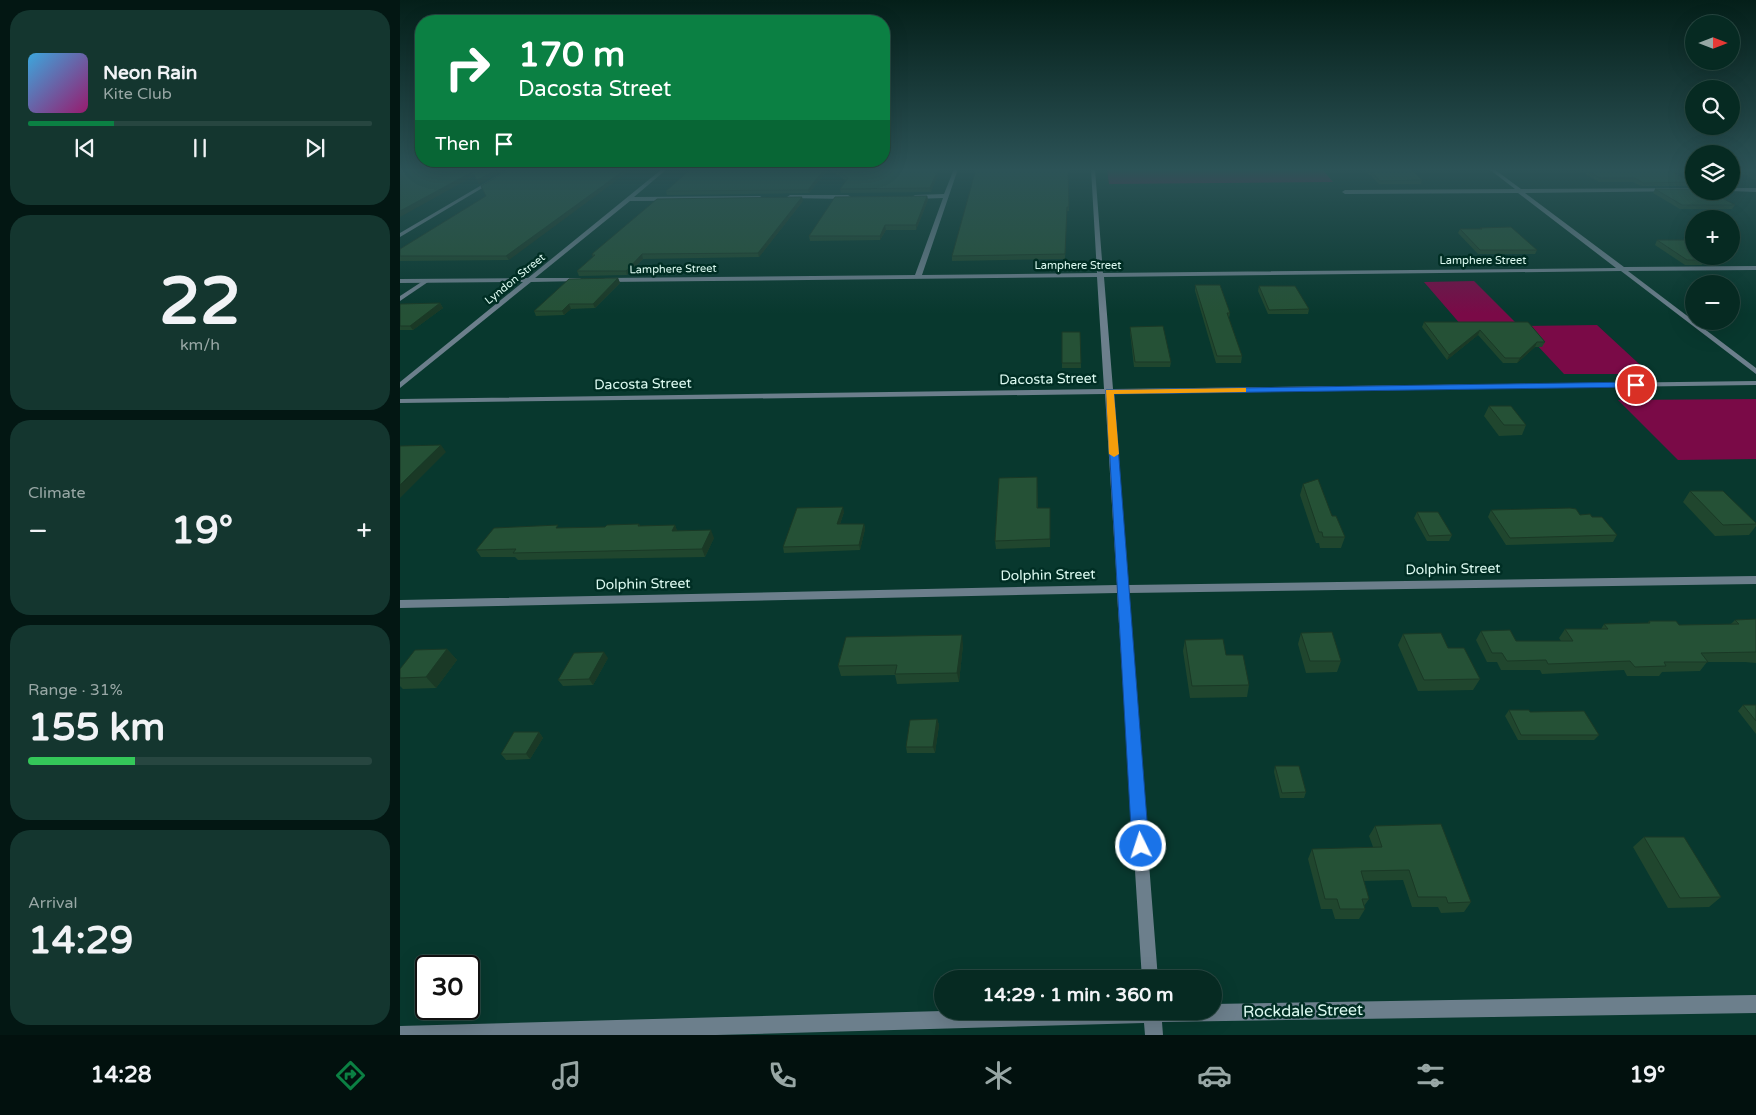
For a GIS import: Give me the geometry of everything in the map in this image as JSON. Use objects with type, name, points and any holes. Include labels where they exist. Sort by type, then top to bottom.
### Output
[{"type":"street","points":[[400,235],[430,217]]},
{"type":"street","name":"Lyndon Street","points":[[400,386],[607,217]]},
{"type":"street","points":[[918,276],[939,217]]},
{"type":"street","points":[[1098,217],[1149,970]]},
{"type":"street","points":[[1554,217],[1756,372]]},
{"type":"street","name":"Lamphere Street","points":[[595,280],[1756,268]]},
{"type":"street","points":[[400,281],[585,280]]},
{"type":"street","points":[[400,299],[426,281]]},
{"type":"street","name":"Dacosta Street","points":[[400,401],[1756,384]]},
{"type":"street","name":"Dolphin Street","points":[[400,604],[1123,589],[1756,580]]},
{"type":"street","name":"Rockdale Street","points":[[1222,1011],[1756,1004]]},
{"type":"street","name":"Rockdale Street","points":[[400,1035],[934,1019]]},
{"type":"street","points":[[1153,1020],[1154,1035]]},
{"type":"shaded area","points":[[1474,281],[1518,325],[1462,326],[1424,282]]},
{"type":"shaded area","points":[[1597,325],[1650,374],[1564,374],[1519,326]]},
{"type":"shaded area","points":[[1756,399],[1756,459],[1678,460],[1618,400]]},
{"type":"building","points":[[451,217],[559,217],[506,256],[400,256],[400,249]]},
{"type":"building","points":[[635,217],[786,217],[758,253],[642,254],[626,271],[577,271],[595,255],[592,255]]},
{"type":"building","points":[[821,217],[919,217],[916,225],[885,225],[880,236],[809,236]]},
{"type":"building","points":[[963,217],[1067,217],[1065,254],[952,256]]},
{"type":"building","points":[[1511,227],[1537,250],[1480,250],[1460,229],[1482,229],[1480,228]]},
{"type":"building","points":[[1657,240],[1685,240],[1685,259]]},
{"type":"building","points":[[618,278],[593,304],[569,304],[562,311],[534,311],[569,279]]},
{"type":"building","points":[[1195,285],[1220,285],[1230,313],[1227,313],[1242,356],[1217,356]]},
{"type":"building","points":[[1259,286],[1295,286],[1309,309],[1269,310]]},
{"type":"building","points":[[440,303],[410,326],[400,326],[400,304]]},
{"type":"building","points":[[1424,322],[1528,322],[1545,342],[1537,342],[1520,358],[1505,358],[1480,330],[1449,355]]},
{"type":"building","points":[[1163,326],[1171,362],[1135,362],[1130,327]]},
{"type":"building","points":[[1062,332],[1080,332],[1081,363],[1062,363]]},
{"type":"building","points":[[1489,406],[1511,406],[1526,425],[1504,425]]},
{"type":"building","points":[[441,445],[400,485],[400,446]]},
{"type":"building","points":[[1037,477],[1037,508],[1050,508],[1050,539],[995,541],[999,478]]},
{"type":"building","points":[[1318,479],[1332,516],[1336,516],[1345,537],[1323,537],[1322,532],[1319,532],[1303,484]]},
{"type":"building","points":[[1690,491],[1723,491],[1756,524],[1723,525]]},
{"type":"building","points":[[843,507],[837,524],[864,524],[859,545],[783,547],[797,508]]},
{"type":"building","points":[[1576,509],[1580,515],[1590,514],[1592,517],[1602,517],[1617,535],[1510,538],[1491,510]]},
{"type":"building","points":[[1417,512],[1438,512],[1452,535],[1429,536]]},
{"type":"building","points":[[639,524],[638,526],[675,525],[672,531],[711,530],[702,549],[513,553],[516,549],[476,550],[494,528],[558,525],[556,528],[605,527],[607,525]]},
{"type":"building","points":[[1756,619],[1756,652],[1701,653],[1708,662],[1664,662],[1666,666],[1635,667],[1630,661],[1548,664],[1546,660],[1507,661],[1502,653],[1492,653],[1481,631],[1510,630],[1516,641],[1573,641],[1565,629],[1608,629],[1604,624],[1650,623],[1649,621],[1676,621],[1679,625],[1739,624],[1735,620]]},
{"type":"building","points":[[1332,632],[1341,661],[1310,661],[1301,633]]},
{"type":"building","points":[[1441,633],[1448,648],[1464,648],[1480,679],[1424,680],[1403,634]]},
{"type":"building","points":[[962,635],[957,673],[895,674],[897,665],[838,666],[846,637]]},
{"type":"building","points":[[1223,639],[1226,655],[1243,655],[1249,685],[1192,686],[1185,640]]},
{"type":"building","points":[[447,649],[426,677],[400,678],[400,669],[415,650]]},
{"type":"building","points":[[604,652],[589,679],[558,680],[574,653]]},
{"type":"building","points":[[1743,705],[1756,705],[1756,721]]},
{"type":"building","points":[[1509,710],[1529,710],[1530,712],[1584,711],[1599,735],[1521,735]]},
{"type":"building","points":[[937,719],[933,747],[906,747],[910,720]]},
{"type":"building","points":[[514,732],[539,732],[526,754],[501,754]]},
{"type":"building","points":[[1275,766],[1299,766],[1306,792],[1282,793]]},
{"type":"building","points":[[1441,824],[1471,902],[1448,903],[1446,897],[1418,897],[1409,870],[1361,871],[1369,899],[1362,899],[1365,909],[1340,909],[1337,899],[1325,899],[1312,849],[1382,847],[1375,826]]},
{"type":"building","points":[[1644,837],[1684,837],[1721,897],[1680,898]]},
{"type":"slow traffic","points":[[1114,454],[1109,392],[1243,390]]},
{"type":"route","points":[[1141,846],[1109,392],[1636,385]]}]
